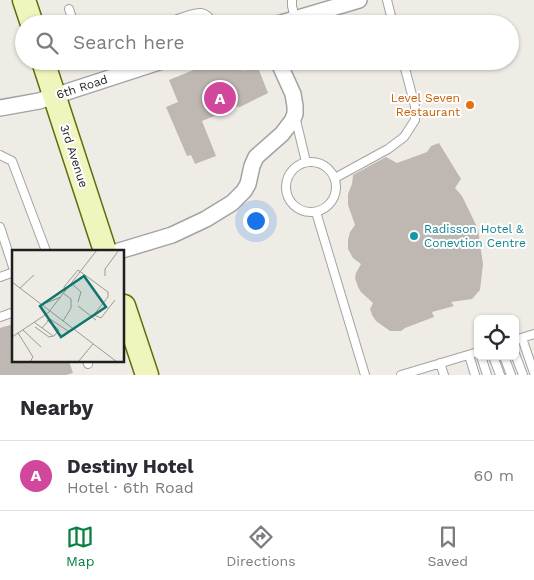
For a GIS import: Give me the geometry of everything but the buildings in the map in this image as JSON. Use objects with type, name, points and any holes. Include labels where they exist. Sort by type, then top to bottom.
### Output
[{"type":"main road","points":[[24,0],[29,15]]},
{"type":"main road","name":"3rd Avenue","points":[[46,70],[106,250]]},
{"type":"main road","points":[[125,309],[147,375]]},
{"type":"street","points":[[306,15],[359,0]]},
{"type":"street","name":"6th Road","points":[[0,108],[27,104],[134,70]]},
{"type":"street","points":[[122,250],[172,235],[206,219],[232,203],[244,191],[256,157],[282,134],[295,114],[293,94],[282,70]]},
{"type":"lane","points":[[292,0],[295,15]]},
{"type":"lane","points":[[387,0],[391,15]]},
{"type":"lane","points":[[68,9],[70,15]]},
{"type":"lane","points":[[193,15],[200,13],[207,15]]},
{"type":"lane","points":[[335,178],[359,166],[404,137],[414,120],[415,106],[405,70]]},
{"type":"lane","points":[[295,114],[306,162]]},
{"type":"lane","points":[[0,155],[12,161],[46,250]]},
{"type":"lane","points":[[306,162],[320,163],[327,167],[332,172],[337,186],[334,200],[329,205],[323,210],[309,213],[302,211],[290,202],[285,189],[289,174],[299,164],[306,162]]},
{"type":"lane","points":[[316,212],[365,375]]},
{"type":"lane","points":[[0,227],[12,266]]},
{"type":"lane","points":[[0,277],[12,272]]},
{"type":"lane","points":[[0,317],[12,313]]},
{"type":"lane","points":[[534,334],[519,339],[534,374]]},
{"type":"lane","points":[[401,375],[474,353]]},
{"type":"lane","points":[[469,355],[475,375]]},
{"type":"lane","points":[[481,360],[487,375]]},
{"type":"lane","points":[[494,360],[500,375]]},
{"type":"lane","points":[[505,360],[511,375]]},
{"type":"lane","points":[[517,360],[523,375]]},
{"type":"lane","points":[[440,363],[444,375]]},
{"type":"place","name":"Destiny Hotel","points":[[220,98]]},
{"type":"place","name":"Level Seven Restaurant","points":[[470,105]]},
{"type":"place","name":"Radisson Hotel & Conevtion Centre","points":[[414,236]]}]
